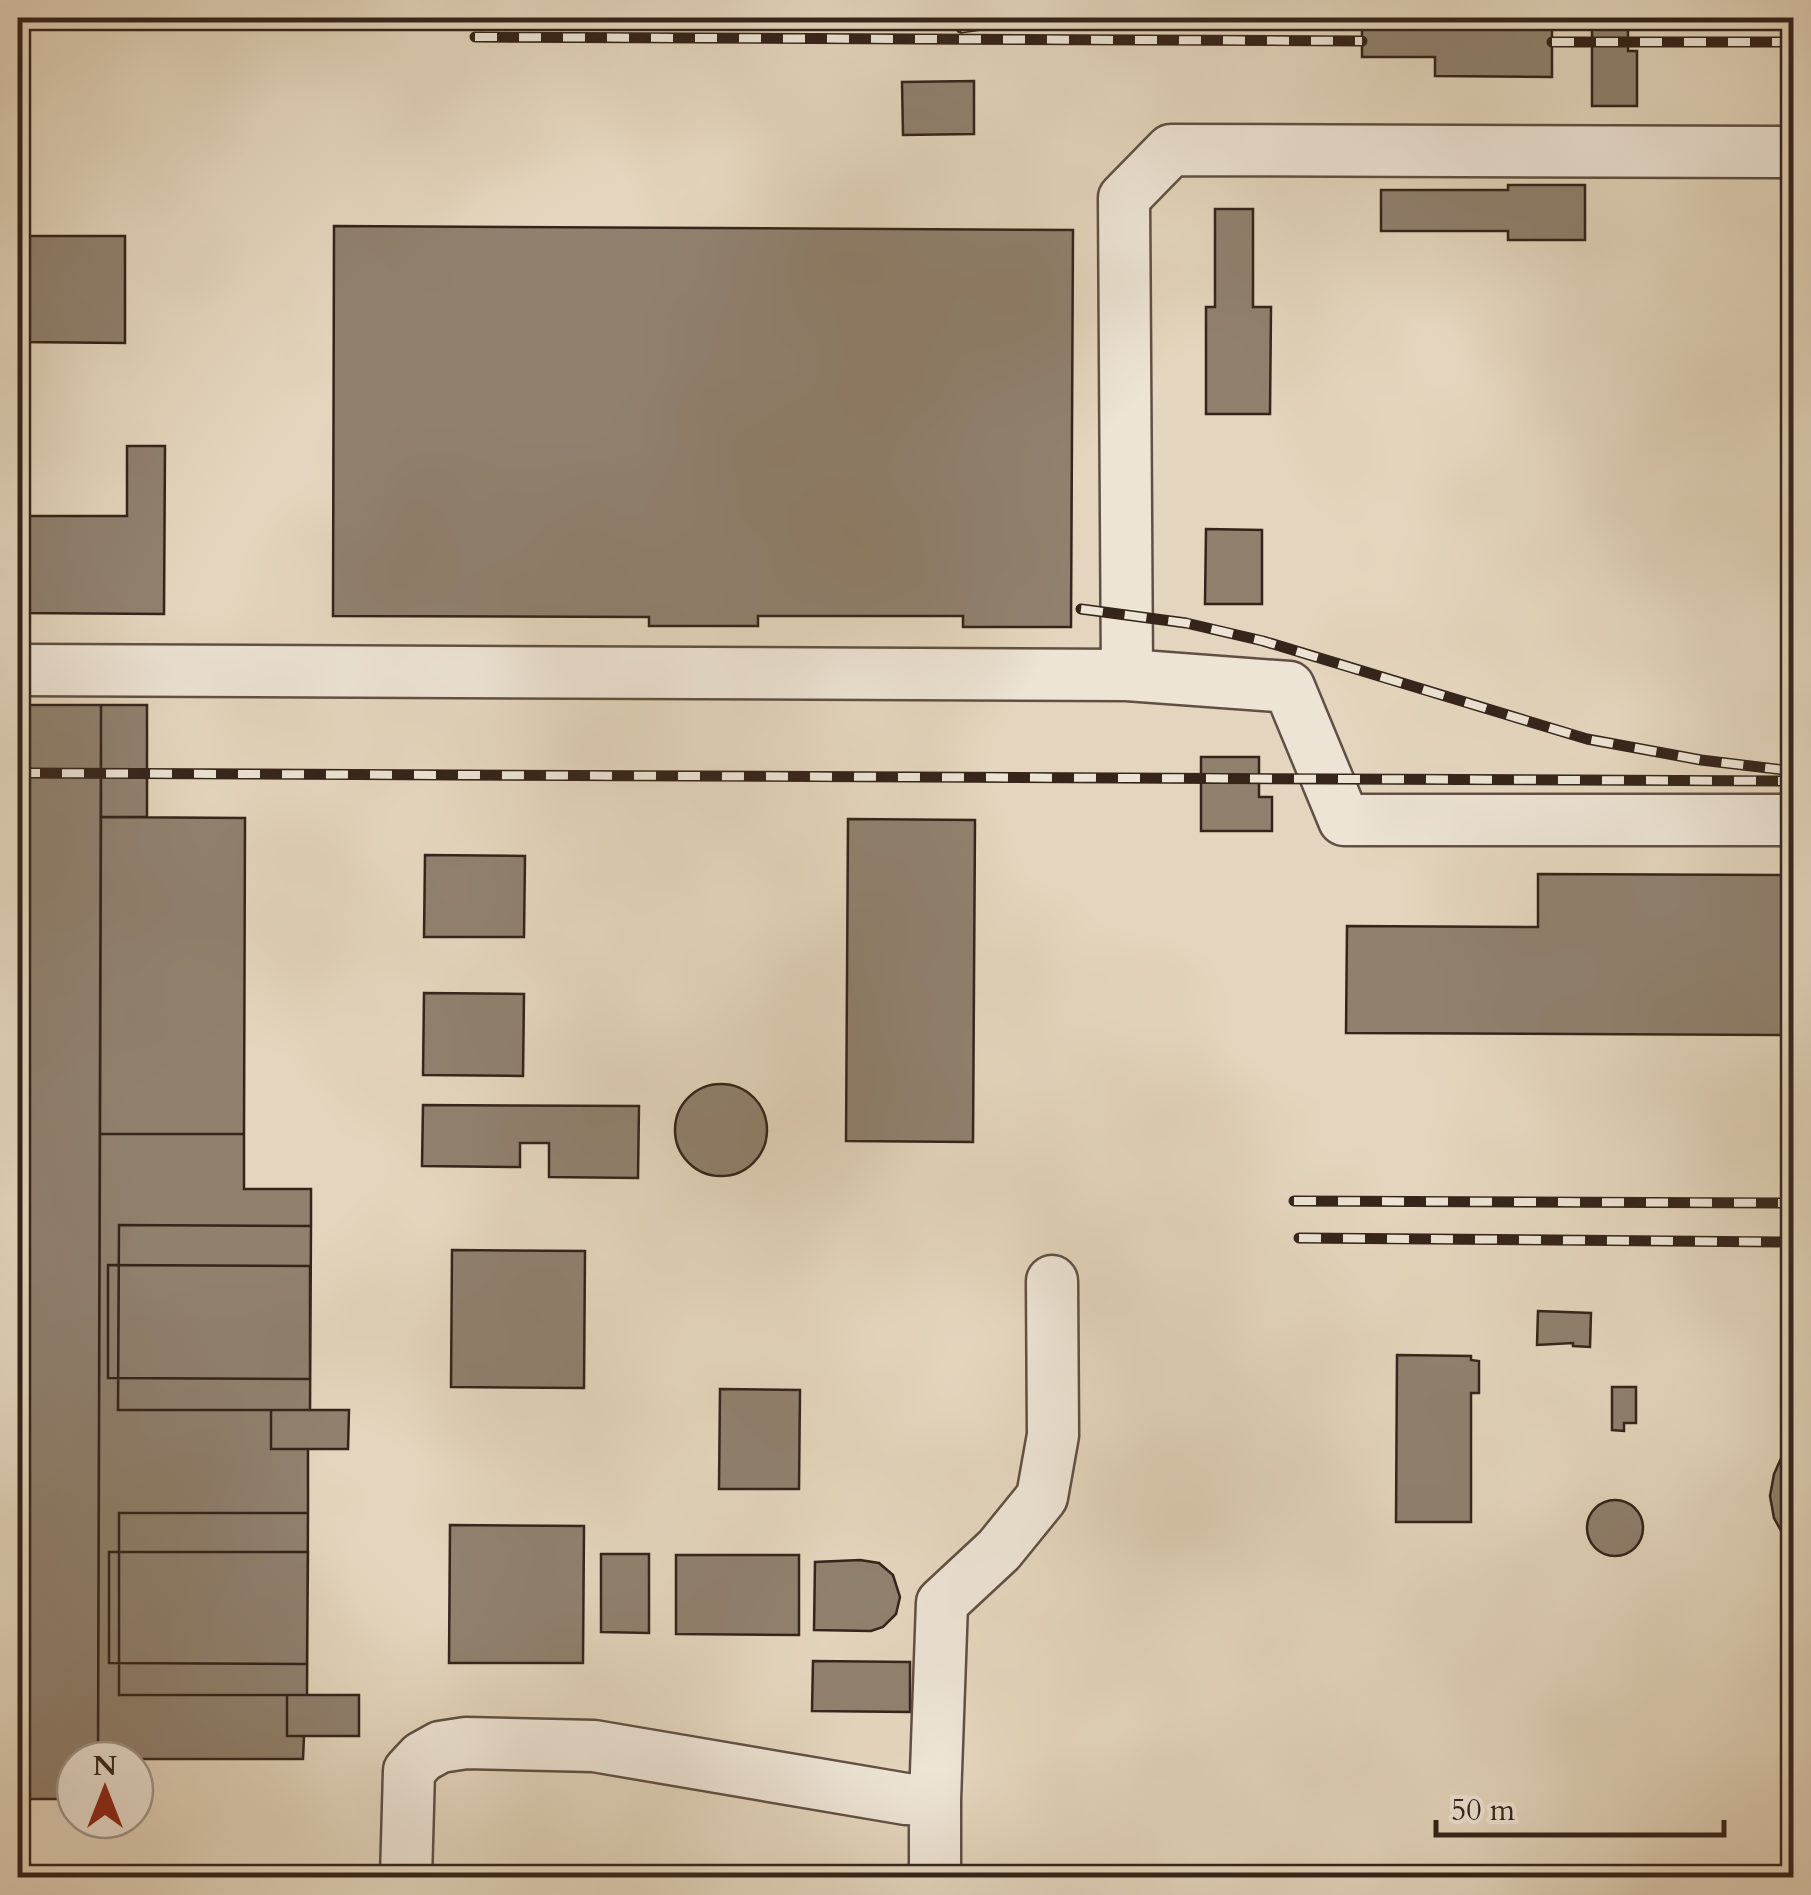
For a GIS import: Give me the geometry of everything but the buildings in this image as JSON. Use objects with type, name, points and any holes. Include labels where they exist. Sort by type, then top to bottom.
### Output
[{"type":"lane","points":[[1127,675],[1124,198],[1170,150],[1794,152]]},
{"type":"lane","points":[[18,670],[1127,675],[1289,687],[1344,820],[1794,820]]},
{"type":"lane","points":[[935,1878],[942,1603],[998,1550],[1042,1496],[1053,1435],[1052,1281]]},
{"type":"lane","points":[[406,1878],[409,1771],[422,1757],[440,1747],[466,1743],[594,1746],[906,1799],[935,1800]]},
{"type":"railway","points":[[961,28],[1034,18]]},
{"type":"railway","points":[[475,37],[1362,41]]},
{"type":"railway","points":[[1552,42],[1794,42]]},
{"type":"railway","points":[[1081,609],[1186,623],[1263,641],[1587,739],[1701,760],[1784,770]]},
{"type":"railway","points":[[18,773],[1794,781]]},
{"type":"railway","points":[[1294,1201],[1794,1203]]},
{"type":"railway","points":[[1299,1238],[1794,1242]]}]
